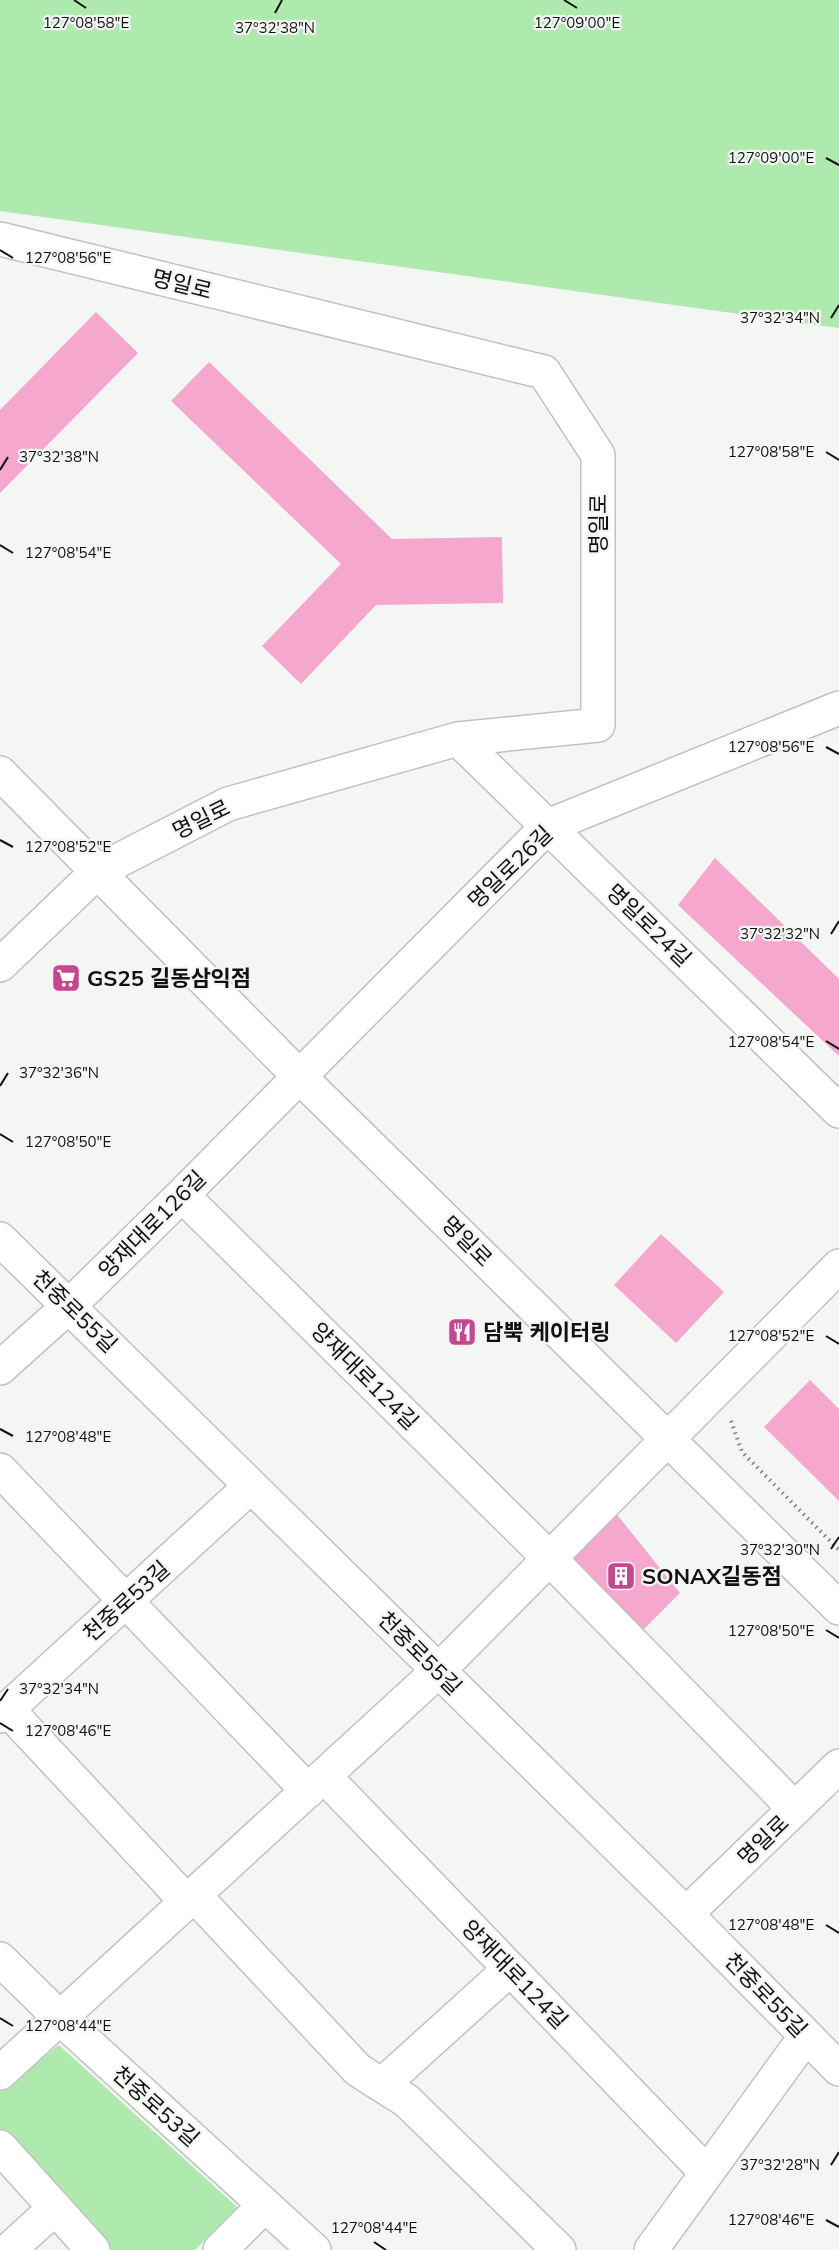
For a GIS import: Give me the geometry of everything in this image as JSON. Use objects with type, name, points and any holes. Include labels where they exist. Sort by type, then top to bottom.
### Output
[{"type":"street","name":"명일로","points":[[0,239],[544,372],[598,455],[598,725],[458,739],[228,804],[98,871]]},
{"type":"street","name":"명일로26길","points":[[300,1077],[548,826],[839,708]]},
{"type":"street","name":"명일로24길","points":[[458,739],[839,1111]]},
{"type":"street","name":"명일로","points":[[0,773],[300,1077],[839,1608]]},
{"type":"street","points":[[0,965],[98,871]]},
{"type":"street","name":"양재대로126길","points":[[0,1368],[70,1305],[300,1077]]},
{"type":"street","name":"양재대로124길","points":[[182,1195],[549,1558],[795,1809]]},
{"type":"street","name":"천중로55길","points":[[0,1239],[70,1305],[839,2068]]},
{"type":"street","points":[[0,2073],[438,1671],[839,1266]]},
{"type":"street","name":"양재대로124길","points":[[0,1470],[125,1601],[510,1969],[707,2173]]},
{"type":"street","name":"천중로53길","points":[[4,1712],[251,1486]]},
{"type":"street","points":[[4,1712],[358,2070],[383,2084],[406,2101],[559,2250]]},
{"type":"street","name":"명일로","points":[[686,1914],[839,1766]]},
{"type":"street","name":"천중로53길","points":[[0,1959],[60,2018],[314,2250]]},
{"type":"street","points":[[383,2084],[510,1969]]},
{"type":"street","points":[[651,2250],[806,2036]]},
{"type":"street","points":[[0,2147],[93,2250]]},
{"type":"street","points":[[220,2250],[265,2205]]},
{"type":"street","points":[[9,2250],[55,2208]]},
{"type":"path","points":[[739,1413],[731,1421],[742,1452],[839,1550]]},
{"type":"green space","points":[[0,0],[839,0],[839,328],[0,211]]},
{"type":"green space","points":[[59,2045],[238,2208],[195,2250],[106,2250],[0,2130],[0,2090]]},
{"type":"building","points":[[96,312],[138,353],[0,493],[0,410]]},
{"type":"building","points":[[209,362],[392,539],[502,537],[503,603],[376,605],[301,684],[262,646],[341,564],[171,401]]},
{"type":"building","points":[[715,858],[839,979],[839,1056],[678,905]]},
{"type":"building","points":[[661,1234],[724,1292],[676,1343],[614,1285]]},
{"type":"building","points":[[810,1380],[839,1409],[839,1501],[764,1427]]},
{"type":"building","name":"SONAX길동점","points":[[610,1506],[680,1593],[635,1638],[559,1559]]},
{"type":"place","name":"GS25 길동삼익점","points":[[66,978]]},
{"type":"place","name":"담뿍 케이터링","points":[[462,1332]]},
{"type":"place","name":"SONAX길동점","points":[[621,1576]]}]
